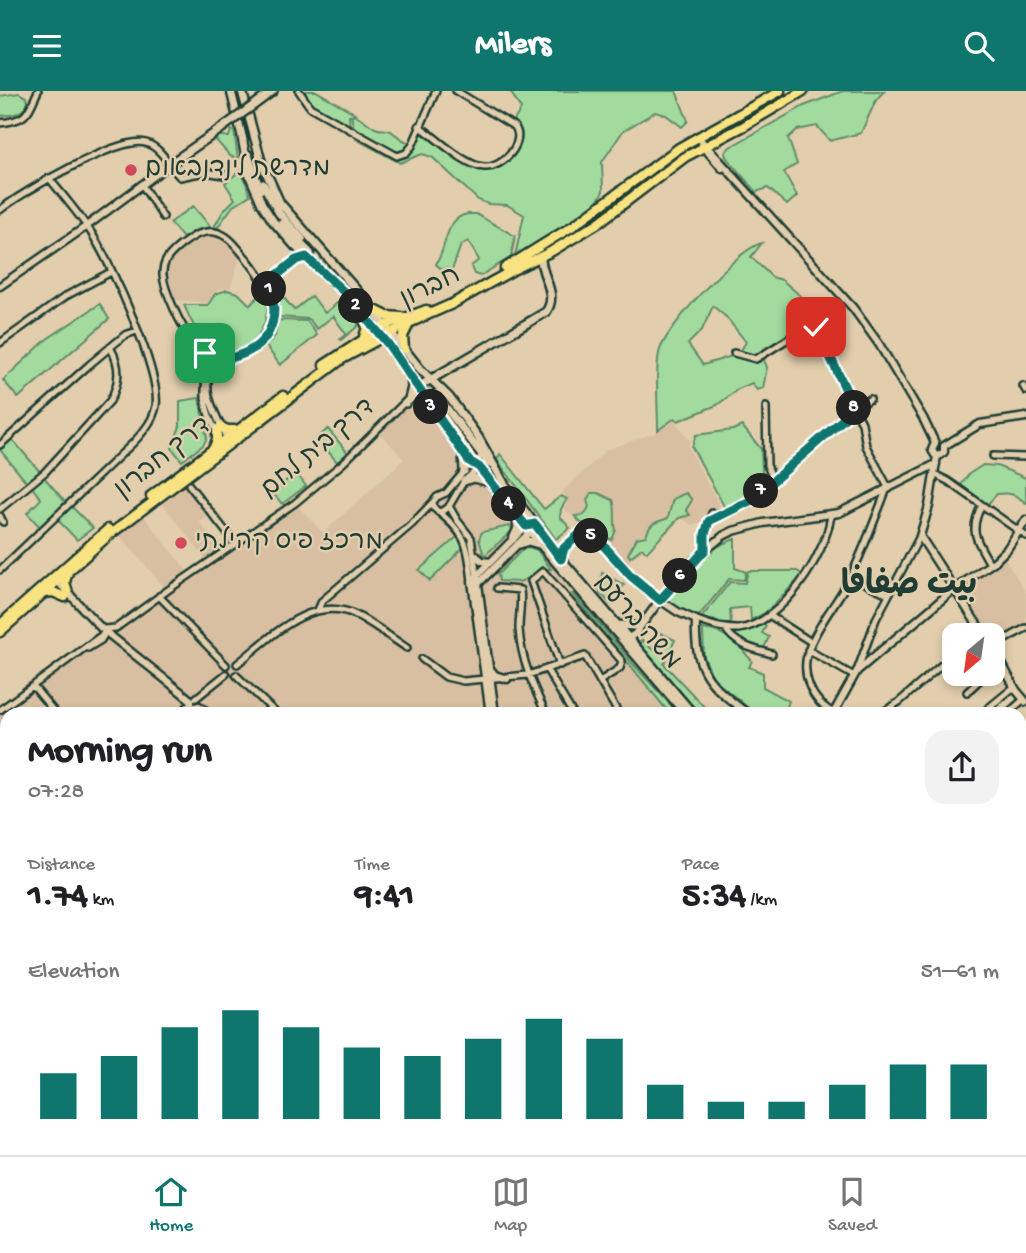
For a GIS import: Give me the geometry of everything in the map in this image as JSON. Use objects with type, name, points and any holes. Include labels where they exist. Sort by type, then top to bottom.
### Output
[{"type":"highway","name":"חברון","points":[[0,632],[109,535],[226,441],[316,377],[389,328],[449,301],[540,248],[585,218],[667,156],[780,91]]},
{"type":"highway","name":"חברון","points":[[409,319],[452,305],[538,259],[597,223],[662,173],[803,91]]},
{"type":"highway","points":[[373,309],[390,317],[409,319],[403,336],[404,349]]},
{"type":"highway","points":[[360,311],[367,327],[363,339]]},
{"type":"highway","name":"חברון","points":[[363,339],[379,334]]},
{"type":"highway","name":"דרך חברון","points":[[0,625],[54,582],[93,541],[214,447],[226,441],[236,430],[363,339]]},
{"type":"highway","points":[[214,447],[218,429],[236,430]]},
{"type":"highway","points":[[45,593],[66,595],[65,581],[68,572]]},
{"type":"main road","points":[[231,91],[242,137],[268,206],[379,334],[410,373],[462,451],[476,464]]},
{"type":"main road","points":[[240,91],[251,145],[265,189],[309,253]]},
{"type":"main road","points":[[240,91],[255,144],[280,203],[373,309],[420,369],[449,397],[487,457]]},
{"type":"main road","points":[[170,164],[272,91]]},
{"type":"main road","points":[[538,259],[540,248]]},
{"type":"main road","name":"דרך בית לחם","points":[[419,389],[431,378],[549,309],[550,288],[538,259]]},
{"type":"main road","points":[[409,399],[412,387],[410,373]]},
{"type":"main road","points":[[476,464],[434,396],[487,457]]},
{"type":"main road","points":[[462,451],[464,471]]},
{"type":"main road","name":"משה ברעם","points":[[487,457],[542,546],[687,707]]},
{"type":"main road","name":"משה ברעם","points":[[476,464],[515,512],[561,559],[617,625],[680,707]]},
{"type":"main road","points":[[464,481],[477,478],[493,484]]},
{"type":"main road","points":[[515,512],[517,542],[528,541],[542,546]]},
{"type":"main road","points":[[617,625],[635,627]]},
{"type":"street","points":[[0,123],[23,118],[31,110],[34,91]]},
{"type":"street","points":[[299,91],[310,107],[397,156],[410,150],[436,91]]},
{"type":"street","points":[[419,126],[474,164],[489,167],[504,160],[518,142],[519,132],[456,91]]},
{"type":"street","points":[[698,137],[854,310],[878,344],[935,443],[932,450],[937,456],[936,464],[929,506],[920,536],[888,594],[856,674],[838,707]]},
{"type":"street","points":[[0,210],[20,195],[50,179],[100,154],[133,142],[153,146],[180,177],[205,172],[224,175]]},
{"type":"street","points":[[0,286],[170,164]]},
{"type":"street","points":[[0,570],[134,442],[152,419],[157,397],[148,356],[111,272],[87,226],[50,179]]},
{"type":"street","points":[[142,185],[163,216]]},
{"type":"street","points":[[203,232],[217,233],[231,240],[266,284],[274,307],[269,333],[250,351],[211,364],[185,329],[164,284],[163,269],[171,254],[195,236],[203,232]]},
{"type":"street","points":[[266,284],[309,253]]},
{"type":"street","points":[[0,342],[66,296],[111,272]]},
{"type":"street","points":[[734,353],[756,359],[812,325],[819,331],[862,423],[866,446],[888,490]]},
{"type":"street","points":[[0,445],[110,347],[125,335],[136,331]]},
{"type":"street","points":[[0,509],[20,495],[53,464],[110,401],[116,389],[119,368],[110,347]]},
{"type":"street","points":[[200,348],[230,357]]},
{"type":"street","points":[[214,353],[207,360],[204,395],[206,408],[226,441]]},
{"type":"street","points":[[214,353],[216,363],[211,371],[209,390],[218,429]]},
{"type":"street","name":"דרך בית לחם","points":[[401,408],[419,389]]},
{"type":"street","name":"דרך בית לחם","points":[[103,630],[113,630],[295,503],[327,478],[419,389]]},
{"type":"street","points":[[709,521],[750,501],[870,399]]},
{"type":"street","points":[[766,407],[767,465],[773,480]]},
{"type":"street","points":[[944,446],[980,424],[1026,417]]},
{"type":"street","points":[[935,443],[939,442],[944,446]]},
{"type":"street","points":[[937,456],[943,454],[944,446]]},
{"type":"street","points":[[993,456],[1026,457]]},
{"type":"street","points":[[318,610],[322,601],[412,524],[464,471],[487,457]]},
{"type":"street","points":[[412,524],[427,515],[445,511],[476,464]]},
{"type":"street","points":[[625,638],[705,550],[723,537],[763,523],[831,516],[850,509],[936,464]]},
{"type":"street","points":[[934,474],[1026,536]]},
{"type":"street","points":[[188,485],[235,543]]},
{"type":"street","points":[[824,707],[808,686],[808,650],[850,577],[888,490]]},
{"type":"street","points":[[443,495],[471,538],[492,707]]},
{"type":"street","points":[[433,502],[434,508],[466,542],[476,580],[488,662],[488,680]]},
{"type":"street","points":[[982,505],[975,519],[974,529],[990,564]]},
{"type":"street","points":[[705,550],[705,534],[712,513]]},
{"type":"street","points":[[561,559],[564,548],[583,531],[604,546],[631,576],[678,612],[725,628],[741,628],[769,615],[799,585],[825,541],[831,516]]},
{"type":"street","points":[[856,674],[953,590],[1007,549],[1026,520]]},
{"type":"street","points":[[476,580],[531,528]]},
{"type":"street","points":[[920,536],[972,623]]},
{"type":"street","points":[[476,580],[492,561],[517,542]]},
{"type":"street","points":[[474,554],[482,561],[492,561]]},
{"type":"street","points":[[560,665],[531,581],[543,571],[622,661],[620,668],[600,681]]},
{"type":"street","points":[[850,577],[888,594]]},
{"type":"street","points":[[54,582],[103,630],[200,707]]},
{"type":"street","points":[[496,588],[520,590],[520,632],[528,675],[543,707]]},
{"type":"street","points":[[159,596],[226,665],[226,674],[190,707]]},
{"type":"street","points":[[237,664],[298,618],[318,610],[345,612],[357,616],[407,648]]},
{"type":"street","points":[[769,615],[811,642]]},
{"type":"street","points":[[696,620],[697,649],[708,680],[739,707]]},
{"type":"street","points":[[625,638],[643,621]]},
{"type":"street","points":[[725,628],[743,645],[772,654]]},
{"type":"street","points":[[1005,639],[1026,628]]},
{"type":"street","points":[[1,707],[81,650],[98,643],[103,630]]},
{"type":"street","points":[[808,650],[856,674]]},
{"type":"street","points":[[422,659],[452,679],[488,680],[528,675],[585,656],[615,707]]},
{"type":"street","points":[[226,665],[230,662],[237,664]]},
{"type":"street","points":[[488,662],[495,675],[507,679]]},
{"type":"street","points":[[226,674],[232,677],[236,675],[239,671],[237,664]]},
{"type":"street","points":[[891,707],[942,664]]},
{"type":"street","points":[[547,670],[569,707]]},
{"type":"street","points":[[1005,670],[1025,700]]},
{"type":"street","points":[[236,675],[270,707]]},
{"type":"street","points":[[33,686],[49,707]]},
{"type":"street","points":[[967,692],[973,686]]},
{"type":"street","points":[[990,707],[1014,687]]},
{"type":"street","points":[[267,1155],[298,1155]]},
{"type":"shaded area","points":[[204,236],[216,236],[224,240],[240,257],[230,289],[223,288],[216,292],[207,303],[175,300],[166,270],[177,253]]},
{"type":"shaded area","points":[[412,398],[427,399],[678,707],[7,707],[102,635],[295,503],[323,533],[404,459],[379,432]]},
{"type":"shaded area","points":[[674,420],[690,441],[688,447],[721,508],[703,522],[692,525],[682,518],[647,553],[643,550],[624,565],[565,509],[569,500],[562,492],[606,450],[657,432]]},
{"type":"shaded area","points":[[182,481],[209,514],[200,522],[220,550],[206,560],[159,499]]},
{"type":"shaded area","points":[[143,515],[187,571],[164,587],[118,534]]},
{"type":"shaded area","points":[[1005,558],[1026,593],[1026,624],[1005,636],[1005,623],[981,623],[956,588]]},
{"type":"green space","points":[[304,91],[316,91],[356,114],[349,115],[350,128],[311,103]]},
{"type":"green space","points":[[510,91],[676,91],[688,121],[682,127],[666,115],[655,112],[623,131],[602,162],[603,191],[600,197],[588,210],[515,256],[524,215],[507,205],[488,204],[478,200],[432,157],[422,154],[400,163],[356,139],[351,115],[377,129],[391,131],[411,143],[415,142],[421,132],[472,168],[494,169],[513,155],[521,138],[520,130],[513,122],[521,109]]},
{"type":"green space","points":[[843,91],[884,91],[876,100],[861,133],[830,141],[817,126],[797,130],[788,138],[797,164],[784,172],[797,196],[787,205],[768,188],[756,192],[726,157],[725,152],[730,147],[804,106]]},
{"type":"green space","points":[[19,93],[26,97],[26,107],[16,114],[0,116],[0,96]]},
{"type":"green space","points":[[231,130],[234,131],[238,159],[230,156],[214,138],[218,135],[229,137]]},
{"type":"green space","points":[[241,170],[250,195],[233,206],[217,228],[214,227],[224,210],[235,199],[225,183]]},
{"type":"green space","points":[[193,206],[211,227],[196,230],[183,238],[170,223]]},
{"type":"green space","points":[[476,214],[515,236],[511,257],[480,276],[474,274],[471,266],[479,260],[468,241],[461,245],[452,270],[442,270],[436,264],[450,227],[460,217]]},
{"type":"green space","points":[[762,243],[751,257],[772,277],[782,280],[804,299],[816,319],[763,351],[749,354],[741,350],[746,342],[726,317],[713,306],[702,330],[688,344],[703,365],[732,356],[754,362],[764,360],[767,367],[763,388],[757,390],[752,383],[738,389],[717,405],[678,421],[675,418],[658,430],[657,370],[659,353],[664,342],[703,291],[736,259]]},
{"type":"green space","points":[[274,286],[294,310],[312,296],[325,313],[342,299],[356,315],[358,326],[341,340],[346,334],[333,316],[317,329],[309,319],[279,317],[279,300]]},
{"type":"green space","points":[[227,290],[238,293],[250,305],[265,290],[267,306],[265,322],[259,334],[250,344],[239,350],[226,352],[214,348],[202,338],[184,305],[208,305],[215,294]]},
{"type":"green space","points":[[100,304],[109,319],[18,398],[3,380],[47,339]]},
{"type":"green space","points":[[279,320],[307,321],[317,335],[280,365],[266,346],[275,336]]},
{"type":"green space","points":[[199,398],[207,438],[203,445],[182,461],[172,448],[180,426],[180,401]]},
{"type":"green space","points":[[742,426],[761,449],[762,471],[766,481],[747,497],[725,508],[692,447],[696,435],[733,430]]},
{"type":"green space","points":[[328,429],[348,453],[337,462],[317,438]]},
{"type":"green space","points":[[11,438],[41,473],[28,484],[0,450]]},
{"type":"green space","points":[[500,454],[544,509],[561,496],[567,499],[560,517],[570,528],[556,539],[497,460]]},
{"type":"green space","points":[[983,465],[997,466],[1026,478],[1026,503],[1013,495],[1002,493],[997,494],[987,505],[961,485],[969,474]]},
{"type":"green space","points":[[296,473],[306,486],[282,504],[272,492]]},
{"type":"green space","points":[[43,476],[67,504],[42,529],[27,513],[41,499],[31,486]]},
{"type":"green space","points":[[591,493],[598,493],[613,500],[616,530],[612,540],[581,523],[575,516],[584,515],[589,507],[587,500]]},
{"type":"green space","points":[[686,493],[692,500],[686,510],[690,515],[679,518],[647,552],[642,548],[630,557],[628,554],[637,538],[646,536],[651,525],[668,518],[673,499]]},
{"type":"green space","points":[[70,505],[93,528],[77,540],[56,518]]},
{"type":"green space","points":[[509,526],[514,529],[484,556],[479,539],[482,532]]},
{"type":"green space","points":[[457,537],[464,547],[430,581],[419,570]]},
{"type":"green space","points":[[735,539],[735,568],[746,572],[744,580],[729,579],[698,617],[673,605],[667,598],[668,595],[690,569],[713,549]]},
{"type":"green space","points":[[529,547],[537,550],[551,569],[543,569],[531,579],[519,582],[499,581],[498,574],[523,549]]},
{"type":"green space","points":[[748,571],[797,571],[803,575],[765,613],[751,620],[750,607],[730,609],[731,624],[701,618],[730,582],[745,583]]},
{"type":"green space","points":[[602,573],[624,585],[611,604],[600,593]]},
{"type":"green space","points":[[574,593],[673,707],[664,707],[572,594]]},
{"type":"green space","points":[[763,624],[766,626],[762,633],[769,637],[764,648],[740,640],[731,631],[742,632]]},
{"type":"green space","points":[[703,629],[731,639],[752,661],[749,667],[763,673],[763,687],[789,701],[787,707],[747,707],[714,680],[704,657]]},
{"type":"green space","points":[[658,632],[675,640],[664,664],[704,707],[693,707],[639,644],[642,640],[653,650]]},
{"type":"tunnel","points":[[312,250],[368,309]]},
{"type":"tunnel","points":[[424,378],[436,394]]},
{"type":"tunnel","points":[[419,382],[431,398]]},
{"type":"place","name":"מדרשת לינדנבאום","points":[[131,170]]},
{"type":"place","name":"מרכז פיס קהילתי","points":[[181,543]]},
{"type":"district","name":"بيت صفافا","points":[[909,587]]},
{"type":"route","points":[[205,353],[208,361],[216,364],[225,358],[250,351],[261,343],[269,333],[274,314],[273,301],[266,284],[296,260],[306,257],[343,291],[388,344],[410,373],[449,435],[469,461],[479,467],[526,526],[535,524],[561,559],[564,548],[583,531],[604,546],[631,576],[660,600],[705,550],[705,534],[709,521],[750,501],[855,409],[816,327]]}]
